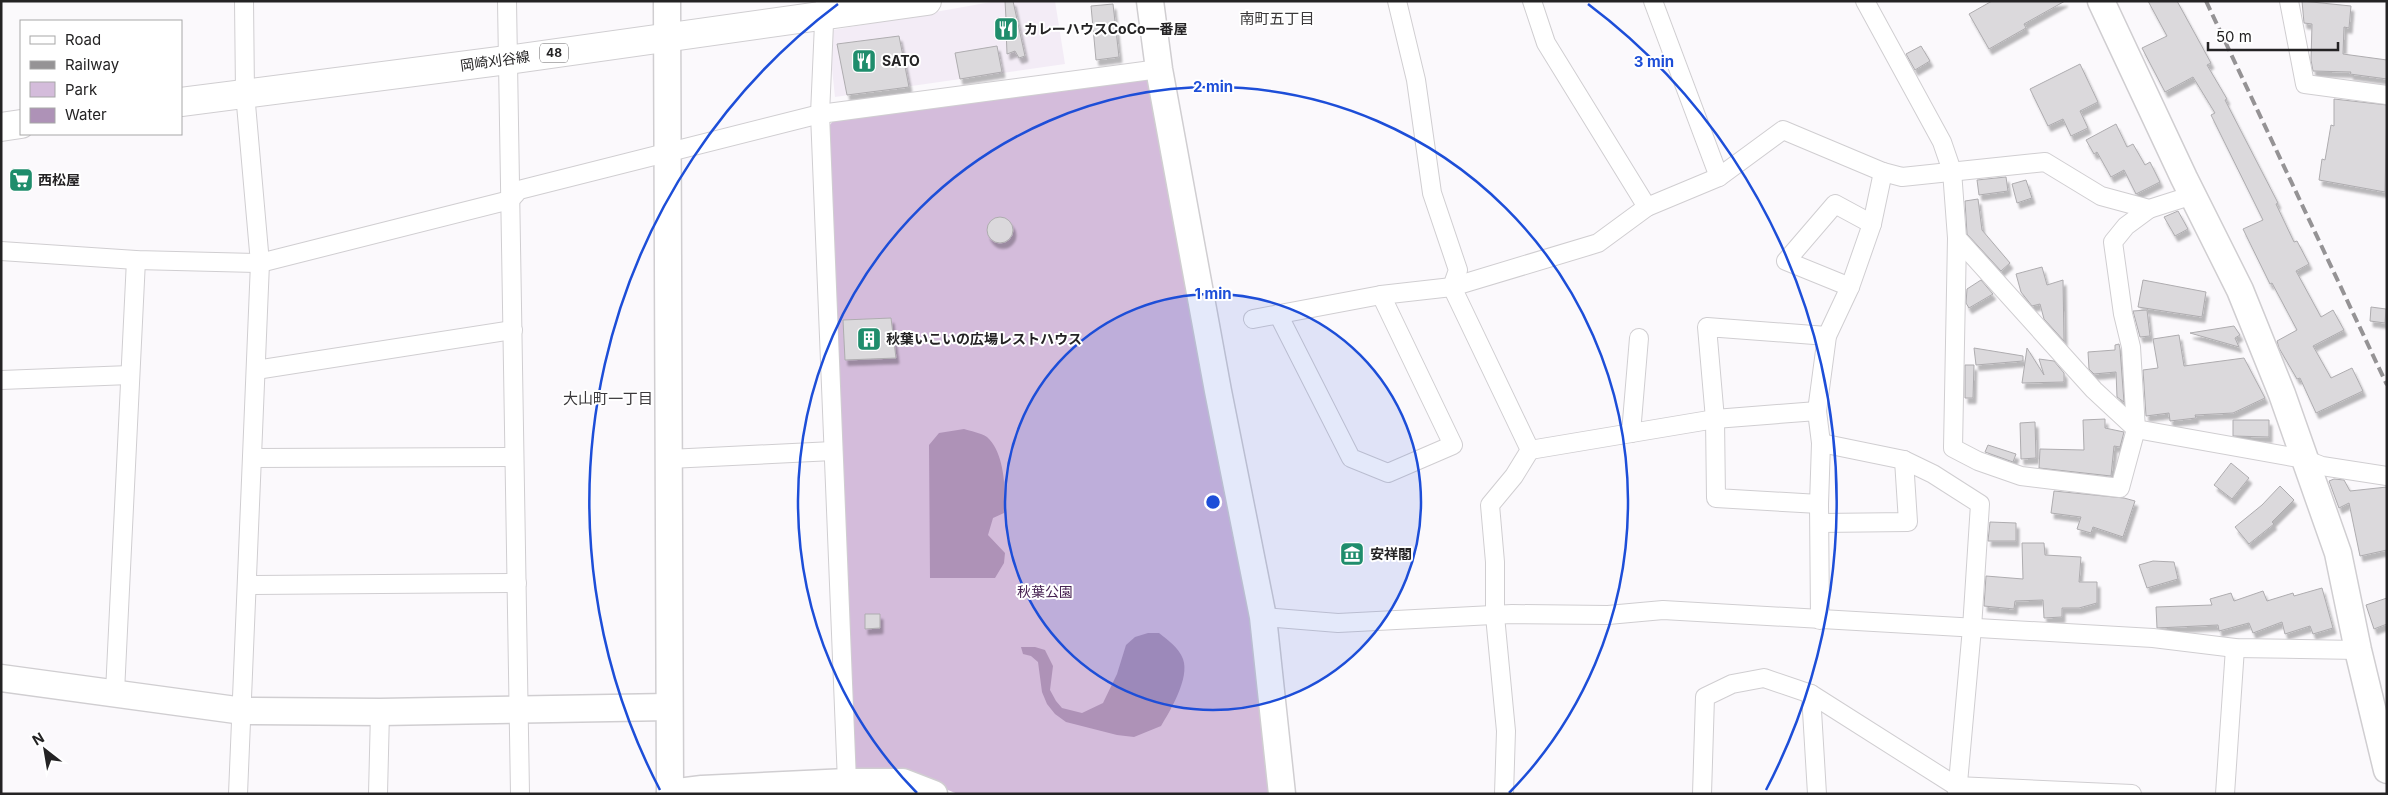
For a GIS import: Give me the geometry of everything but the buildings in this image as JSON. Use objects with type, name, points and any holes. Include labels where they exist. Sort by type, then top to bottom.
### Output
[{"type":"main road","name":"岡崎刈谷線","points":[[182,102],[507,60],[667,37],[825,8],[927,1]]},
{"type":"main road","points":[[1,127],[20,124]]},
{"type":"street","points":[[238,794],[243,711],[260,263],[245,93],[244,1]]},
{"type":"street","points":[[507,1],[520,794]]},
{"type":"street","points":[[667,1],[670,793],[702,789],[786,790],[847,782],[903,782],[934,794]]},
{"type":"street","points":[[1150,1],[1159,69],[1218,391],[1263,618],[1282,794]]},
{"type":"street","points":[[1397,1],[1416,80],[1432,193],[1458,270],[1452,287],[1530,450]]},
{"type":"street","points":[[1532,1],[1546,43],[1646,208]]},
{"type":"street","points":[[1653,1],[1719,177]]},
{"type":"street","points":[[1865,1],[1942,142],[1952,171],[1957,238],[1952,448],[1978,461],[2021,476],[2120,488],[2136,429],[2131,347],[2123,314],[2113,242],[2126,226],[2149,209],[2193,195]]},
{"type":"street","points":[[2101,1],[2240,290],[2282,394],[2338,553],[2358,650],[2387,770]]},
{"type":"street","points":[[2289,1],[2305,84],[2387,95]]},
{"type":"street","points":[[825,8],[820,114],[847,782]]},
{"type":"street","points":[[1,251],[136,260],[260,263],[510,200],[519,190],[820,114],[1159,69]]},
{"type":"street","points":[[1253,318],[1381,295],[1452,287],[1598,243],[1646,208],[1719,177],[1783,130],[1884,172],[1902,177],[2045,162],[2101,196],[2149,209]]},
{"type":"street","points":[[1820,620],[1819,504],[1821,443],[1817,410],[1827,336],[1850,287],[1872,224],[1884,172]]},
{"type":"street","points":[[1850,287],[1786,261],[1835,204],[1872,224]]},
{"type":"street","points":[[1957,238],[2088,384],[2136,429],[2304,459],[2322,466],[2387,476]]},
{"type":"street","points":[[115,692],[136,260]]},
{"type":"street","points":[[1278,314],[1351,458],[1388,473],[1453,445],[1381,295]]},
{"type":"street","points":[[1819,504],[1716,498],[1715,419],[1707,327],[1827,336]]},
{"type":"street","points":[[256,370],[513,330]]},
{"type":"street","points":[[1631,432],[1639,338]]},
{"type":"street","points":[[1,380],[130,375]]},
{"type":"street","points":[[1504,794],[1506,731],[1495,616],[1495,562],[1490,505],[1514,476],[1530,450],[1715,419],[1817,410]]},
{"type":"street","points":[[1821,443],[1904,460],[1933,474],[1980,504],[1972,628],[1957,790]]},
{"type":"street","points":[[669,458],[833,451]]},
{"type":"street","points":[[252,458],[514,457]]},
{"type":"street","points":[[1820,523],[1908,522],[1904,460]]},
{"type":"street","points":[[248,586],[517,583]]},
{"type":"street","points":[[1263,618],[1338,623],[1495,616],[1608,615],[1663,610],[2153,638],[2234,648],[2358,650]]},
{"type":"street","points":[[2225,794],[2234,648]]},
{"type":"street","points":[[1,678],[115,692],[243,711],[380,712],[669,707]]},
{"type":"street","points":[[1702,794],[1705,697],[1732,684],[1764,678],[1812,694],[1957,790],[2132,794]]},
{"type":"street","points":[[1812,694],[1817,794]]},
{"type":"street","points":[[378,794],[380,712]]},
{"type":"shaded area","points":[[997,1],[1055,1],[1065,64],[835,97],[828,31]]},
{"type":"green space","name":"秋葉公園","points":[[1151,78],[1250,613],[1275,794],[958,794],[907,774],[860,775],[853,768],[828,127],[834,120]]},
{"type":"water","points":[[964,429],[987,437],[993,444],[1001,462],[1005,494],[1004,513],[993,518],[988,535],[1005,553],[1004,563],[995,578],[930,578],[929,445],[939,433]]},
{"type":"water","points":[[1148,633],[1159,633],[1176,648],[1183,659],[1184,675],[1178,694],[1161,726],[1134,737],[1117,735],[1066,722],[1055,714],[1047,704],[1042,692],[1038,662],[1031,656],[1023,654],[1021,647],[1035,647],[1045,650],[1053,666],[1050,690],[1056,701],[1062,708],[1082,713],[1103,703],[1117,674],[1126,645],[1135,637]]},
{"type":"railway","points":[[2206,1],[2387,385]]},
{"type":"place","name":"カレーハウスCoCo一番屋","points":[[1006,29]]},
{"type":"place","name":"SATO","points":[[864,61]]},
{"type":"place","name":"西松屋","points":[[21,180]]},
{"type":"place","name":"秋葉いこいの広場レストハウス","points":[[869,339]]},
{"type":"place","name":"安祥閣","points":[[1352,554]]},
{"type":"district","name":"南町五丁目","points":[[1277,19]]},
{"type":"district","name":"大山町一丁目","points":[[608,399]]}]
